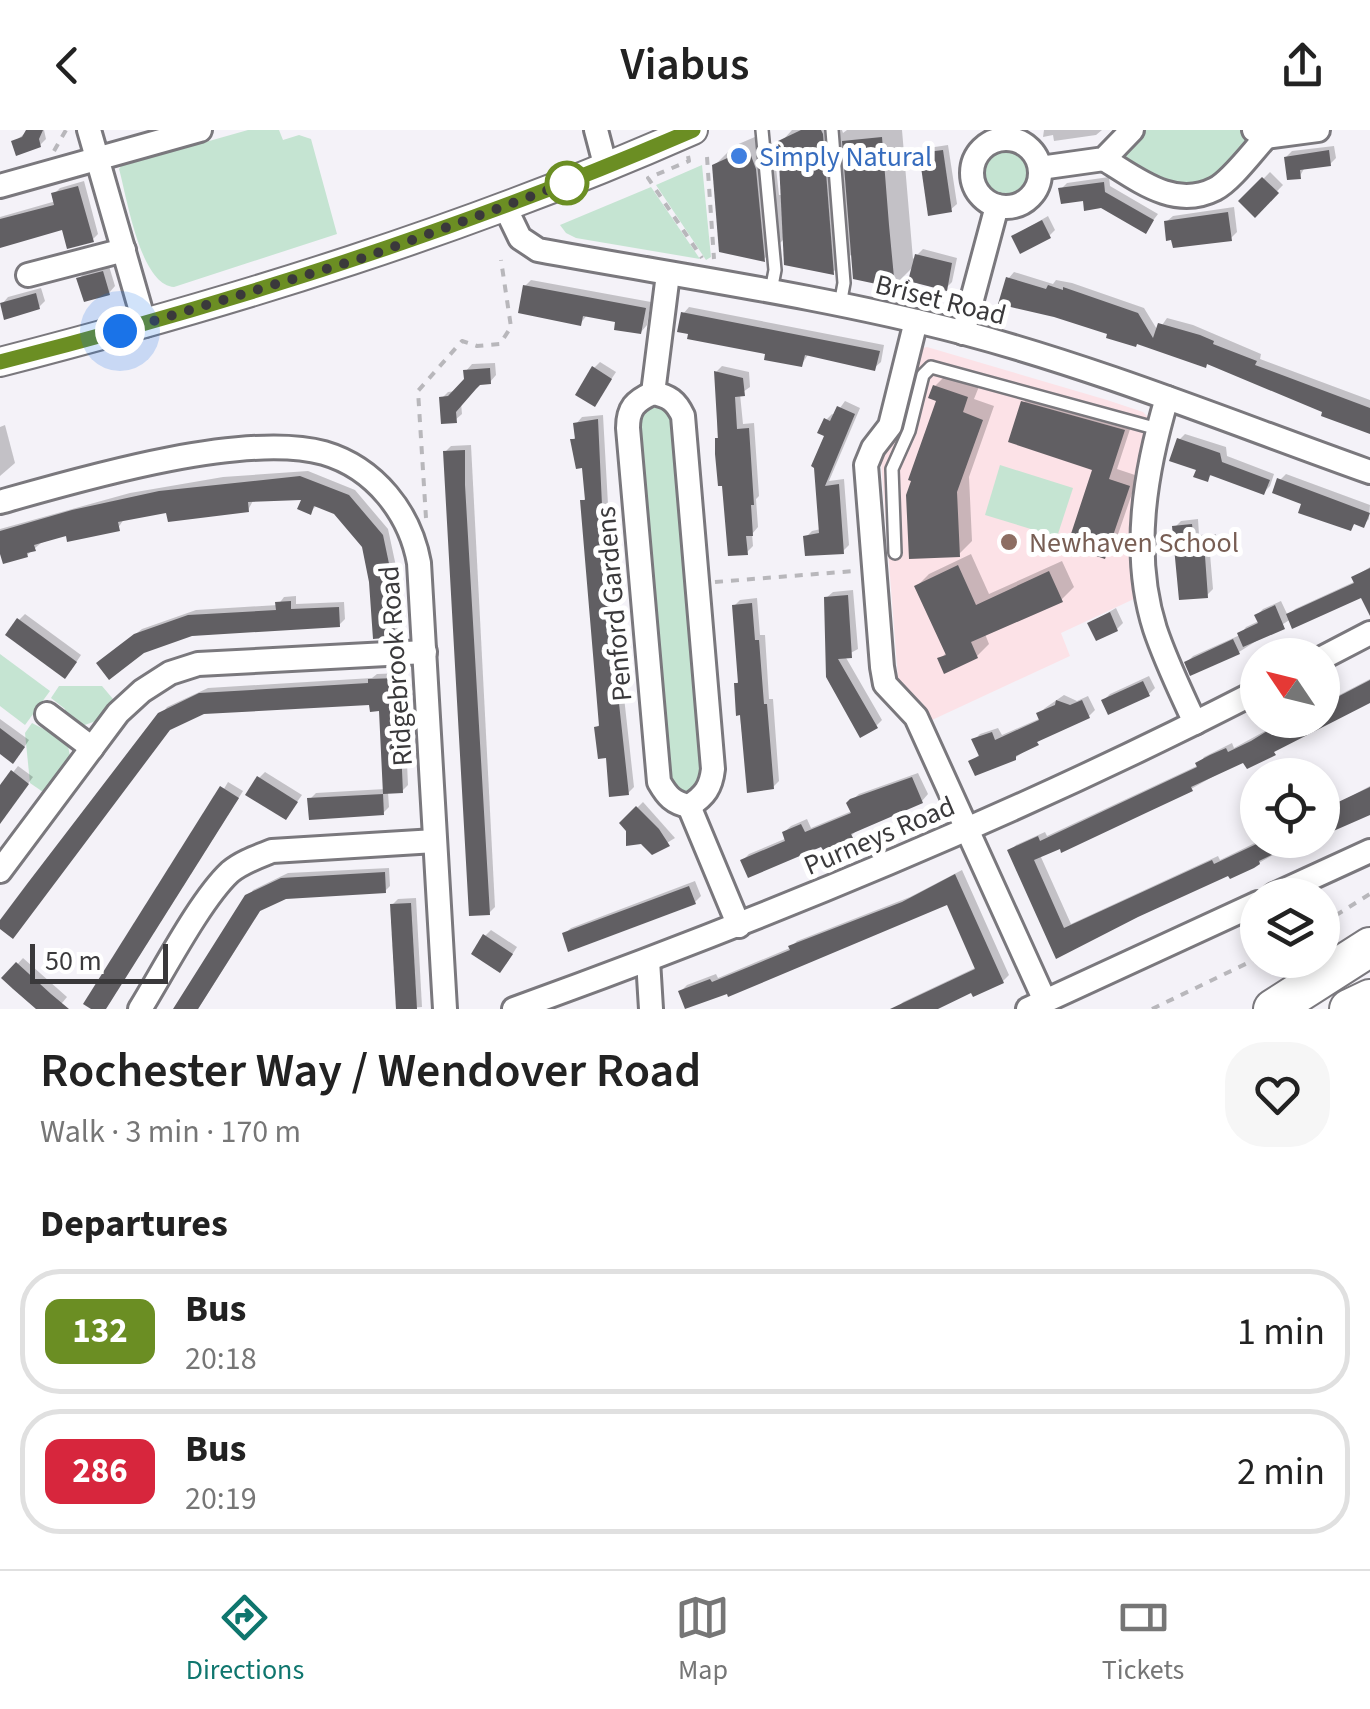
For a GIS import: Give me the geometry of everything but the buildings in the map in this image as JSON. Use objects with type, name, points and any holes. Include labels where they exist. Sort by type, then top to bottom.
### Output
[{"type":"highway","points":[[1275,1009],[1370,948]]},
{"type":"highway","points":[[1275,1009],[1370,966]]},
{"type":"highway","points":[[1349,1009],[1370,999]]},
{"type":"street","points":[[90,130],[146,324]]},
{"type":"street","points":[[0,186],[200,130]]},
{"type":"street","points":[[596,130],[606,168]]},
{"type":"street","points":[[0,362],[146,324],[366,257],[606,168],[694,130]]},
{"type":"street","points":[[1040,168],[1104,159],[1132,130]]},
{"type":"street","points":[[1104,159],[1160,192],[1174,196],[1215,189],[1260,133],[1318,130]]},
{"type":"street","points":[[986,136],[1022,142],[1030,148],[1040,168],[1036,190],[1019,204],[996,206],[978,192],[972,170],[986,136]]},
{"type":"street","points":[[963,333],[996,206]]},
{"type":"street","name":"Briset Road","points":[[505,207],[520,238],[538,250],[771,291],[963,333],[1167,398],[1370,472]]},
{"type":"street","points":[[28,276],[124,250]]},
{"type":"street","name":"Penford Gardens","points":[[668,274],[653,394],[637,400],[628,415],[659,782],[666,796],[689,806],[739,926]]},
{"type":"street","points":[[916,322],[890,426],[866,465],[885,684],[916,718],[968,830],[1036,1005],[1240,911]]},
{"type":"street","points":[[653,394],[665,395],[677,403],[683,416],[698,583],[713,768],[712,784],[702,798],[689,806]]},
{"type":"street","points":[[1167,398],[1158,429],[1143,528],[1145,573],[1154,625],[1195,723]]},
{"type":"street","name":"Ridgebrook Road","points":[[0,502],[137,466],[251,450],[306,450],[342,460],[375,482],[400,511],[416,544],[444,1009]]},
{"type":"street","points":[[1340,649],[1370,633]]},
{"type":"street","points":[[0,871],[118,713],[170,673],[198,664],[425,652]]},
{"type":"street","name":"Purneys Road","points":[[514,1009],[739,926],[968,830],[1240,700]]},
{"type":"street","points":[[47,714],[92,748]]},
{"type":"street","points":[[140,1009],[213,893],[230,872],[250,859],[272,852],[436,841]]},
{"type":"street","points":[[1311,878],[1370,851]]},
{"type":"street","points":[[648,960],[651,1009]]},
{"type":"lane","points":[[762,130],[775,270],[771,291]]},
{"type":"lane","points":[[832,130],[844,283],[840,305]]},
{"type":"lane","points":[[895,552],[892,469],[909,431],[923,375],[930,367],[1158,429]]},
{"type":"path","points":[[678,166],[648,178],[707,266],[715,266],[706,157]]},
{"type":"path","points":[[416,544],[427,543],[418,391],[462,341],[477,346],[500,344],[506,336],[511,326],[501,260]]},
{"type":"path","points":[[698,583],[874,570]]},
{"type":"path","points":[[1340,913],[1370,894]]},
{"type":"path","points":[[1152,1009],[1240,967]]},
{"type":"shaded area","name":"Newhaven School","points":[[923,348],[1107,400],[1148,417],[1133,488],[1131,561],[1136,598],[1061,633],[1070,656],[932,720],[924,705],[898,678],[881,461],[902,430]]},
{"type":"green space","points":[[248,130],[279,130],[283,140],[299,135],[311,139],[337,234],[174,287],[162,283],[152,272],[137,238],[119,169]]},
{"type":"green space","points":[[1143,130],[1242,130],[1249,140],[1212,181],[1173,188],[1126,161],[1124,151]]},
{"type":"green space","points":[[1006,148],[1024,155],[1031,173],[1024,191],[1006,198],[988,191],[981,173],[988,155]]},
{"type":"green space","points":[[702,165],[711,257],[706,260],[656,185]]},
{"type":"green space","points":[[651,187],[700,259],[576,238],[560,225]]},
{"type":"green space","points":[[661,404],[674,413],[706,772],[693,791],[685,794],[671,789],[634,426],[645,406]]},
{"type":"green space","points":[[1000,465],[1073,488],[1057,537],[985,515]]},
{"type":"green space","points":[[0,654],[50,691],[25,725],[0,706]]},
{"type":"green space","points":[[59,686],[102,686],[113,699],[96,721],[79,727],[51,698]]},
{"type":"green space","points":[[32,723],[67,741],[70,756],[43,792],[30,783],[25,733]]},
{"type":"bus line","name":"132","points":[[0,362],[146,324],[366,257],[560,186],[693,130]]},
{"type":"place","name":"Simply Natural","points":[[739,156]]},
{"type":"place","name":"Newhaven School","points":[[1009,542]]},
{"type":"route","points":[[120,331],[366,257],[567,183]]}]
